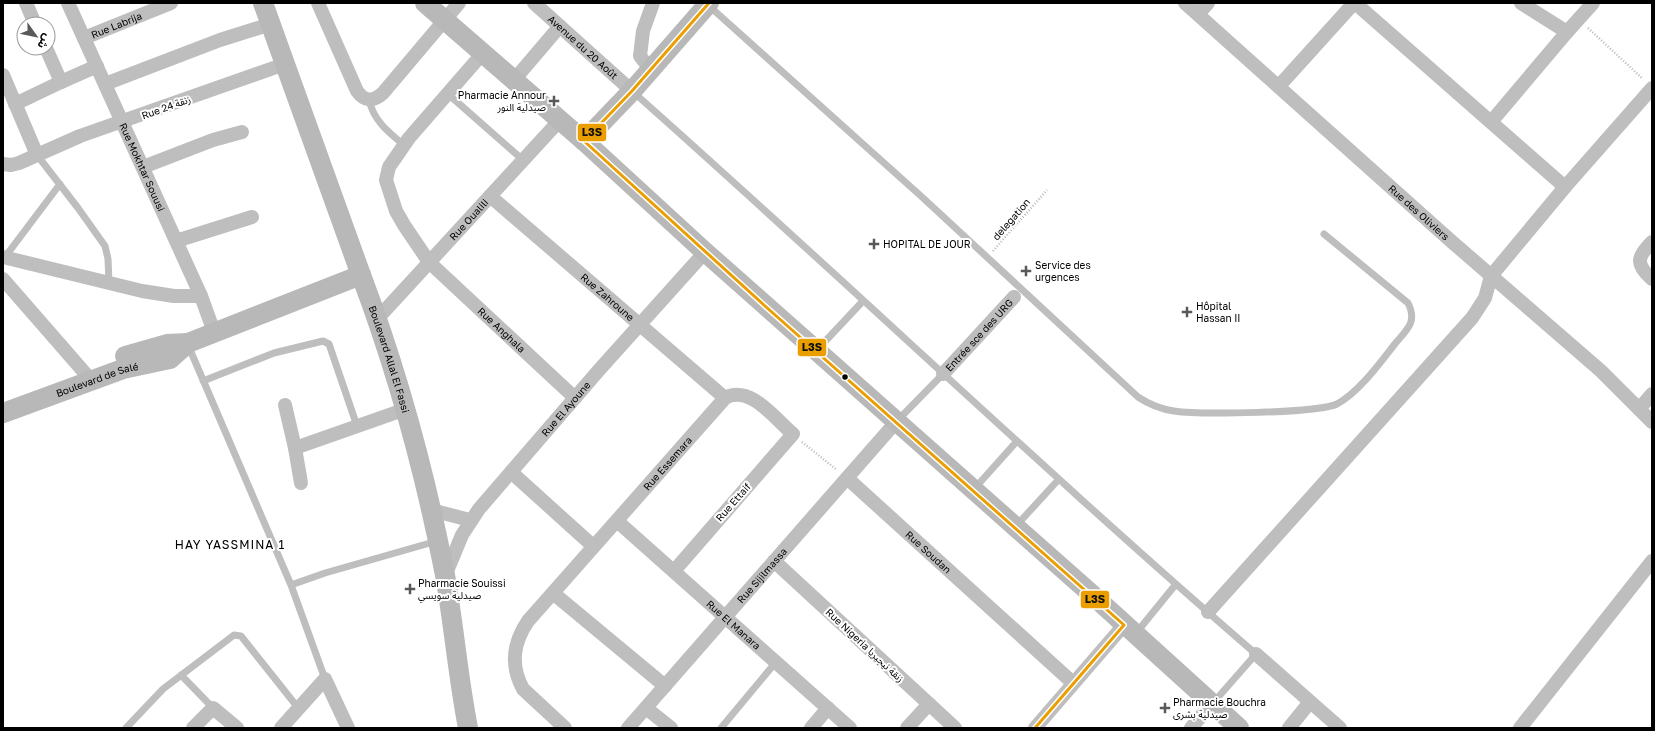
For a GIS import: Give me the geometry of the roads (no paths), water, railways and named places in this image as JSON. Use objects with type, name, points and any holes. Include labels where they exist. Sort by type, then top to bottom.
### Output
[{"type":"street","points":[[26,3],[32,16]]},
{"type":"street","name":"Rue Mokhtar Souusi","points":[[68,3],[201,296],[214,332]]},
{"type":"street","name":"Rue Labrija","points":[[84,38],[171,3]]},
{"type":"street","name":"Boulevard Allal El Fassi","points":[[263,3],[361,275],[378,318],[406,409],[431,510],[445,577],[468,728]]},
{"type":"street","points":[[318,3],[357,91],[362,98],[369,100],[376,99],[383,93],[459,3]]},
{"type":"street","points":[[425,3],[584,141],[705,252],[1239,728]]},
{"type":"street","name":"Avenue du 20 Août","points":[[534,3],[632,91]]},
{"type":"street","points":[[651,70],[640,56],[643,31],[653,3]]},
{"type":"street","name":"Rue des Oliviers","points":[[1185,3],[1491,276],[1601,371],[1652,422]]},
{"type":"street","points":[[1198,14],[1208,3]]},
{"type":"street","points":[[1279,86],[1355,3],[1565,187]]},
{"type":"street","points":[[1521,3],[1567,32]]},
{"type":"street","points":[[1491,122],[1593,3]]},
{"type":"street","points":[[584,141],[632,91],[708,4]]},
{"type":"street","points":[[105,84],[220,40],[271,24]]},
{"type":"street","points":[[514,80],[560,26]]},
{"type":"street","name":"Rue Anghala","points":[[483,53],[404,145],[389,167],[386,180],[396,211],[404,226],[429,262],[575,398]]},
{"type":"street","points":[[50,56],[61,82]]},
{"type":"street","name":"Rue 24 زنقة","points":[[3,164],[11,165],[80,136],[285,64]]},
{"type":"street","points":[[15,104],[97,66]]},
{"type":"street","points":[[3,75],[37,155]]},
{"type":"street","points":[[1208,612],[1472,318],[1485,298],[1491,276],[1649,85]]},
{"type":"street","name":"Rue Oualili","points":[[378,318],[560,120]]},
{"type":"street","points":[[143,167],[207,142],[242,132]]},
{"type":"street","name":"Rue Zahroune","points":[[490,196],[725,398]]},
{"type":"street","points":[[176,241],[252,217]]},
{"type":"street","points":[[1652,242],[1642,254],[1640,260],[1643,271],[1652,279]]},
{"type":"street","name":"Rue El Ayoune","points":[[445,577],[462,535],[470,520],[575,398],[705,252]]},
{"type":"street","points":[[4,257],[109,283],[161,294],[201,296]]},
{"type":"street","name":"Boulevard de Salé","points":[[3,401],[86,374],[123,369],[170,359],[188,343],[361,275]]},
{"type":"street","points":[[3,278],[86,374]]},
{"type":"street","name":"Entrée sce des URG","points":[[943,374],[1014,297]]},
{"type":"street","name":"Boulevard de Salé","points":[[3,413],[86,374]]},
{"type":"street","name":"Rue Ettaif","points":[[674,571],[793,434],[757,402],[750,398],[738,394],[725,398]]},
{"type":"street","points":[[1639,409],[1652,394]]},
{"type":"street","name":"Rue Essemara","points":[[566,728],[523,688],[515,671],[515,646],[522,630],[593,546],[617,521],[725,398]]},
{"type":"street","points":[[285,405],[301,483]]},
{"type":"street","points":[[295,448],[406,409]]},
{"type":"street","name":"Rue Sijilmassa","points":[[628,728],[896,422]]},
{"type":"street","points":[[511,472],[593,546]]},
{"type":"street","name":"Rue Soudan","points":[[847,478],[1073,683]]},
{"type":"street","points":[[431,510],[470,520]]},
{"type":"street","name":"Rue El Manara","points":[[617,521],[850,728]]},
{"type":"street","name":"Rue Nigeria زنقة نيجيريا","points":[[774,561],[955,728]]},
{"type":"street","points":[[1520,728],[1652,561]]},
{"type":"street","points":[[553,593],[665,686]]},
{"type":"street","points":[[1035,728],[1073,683],[1129,630]]},
{"type":"street","points":[[1256,654],[1340,728]]},
{"type":"street","points":[[281,728],[325,679],[348,728]]},
{"type":"street","points":[[1289,728],[1310,702]]},
{"type":"street","points":[[907,728],[929,704]]},
{"type":"street","points":[[1191,728],[1212,704]]},
{"type":"street","points":[[193,728],[213,708],[237,728]]},
{"type":"street","points":[[646,708],[670,728]]},
{"type":"street","points":[[811,728],[828,708]]},
{"type":"lane","points":[[708,4],[988,258],[1138,397],[1149,405],[1187,413],[1308,409],[1331,406],[1345,399],[1380,362],[1412,320],[1413,315],[1408,303],[1324,234]]},
{"type":"lane","points":[[632,91],[727,175],[1017,441],[1256,654],[1212,704]]},
{"type":"lane","points":[[448,94],[524,160]]},
{"type":"lane","points":[[369,100],[375,117],[404,145]]},
{"type":"lane","points":[[37,155],[105,246],[108,259],[109,283]]},
{"type":"lane","points":[[4,257],[60,184]]},
{"type":"lane","points":[[816,351],[863,301]]},
{"type":"lane","points":[[203,381],[274,353],[323,341],[329,344],[357,426]]},
{"type":"lane","points":[[188,343],[290,585],[325,679]]},
{"type":"lane","points":[[896,422],[943,374]]},
{"type":"lane","points":[[973,490],[1017,441]]},
{"type":"lane","points":[[1015,527],[1059,478]]},
{"type":"lane","points":[[290,585],[324,573],[437,541]]},
{"type":"lane","points":[[1129,630],[1176,584]]},
{"type":"lane","points":[[126,728],[163,689],[230,636],[237,634],[241,636],[299,709]]},
{"type":"lane","points":[[721,728],[776,662]]},
{"type":"lane","points":[[181,675],[213,708]]},
{"type":"place","name":"Pharmacie Annour صيدلية النور","points":[[554,101]]},
{"type":"place","name":"HOPITAL DE JOUR","points":[[874,244]]},
{"type":"place","name":"Service des urgences","points":[[1026,271]]},
{"type":"place","name":"Hôpital Hassan II","points":[[1187,312]]},
{"type":"place","name":"Pharmacie Souissi صيدلية سويسي","points":[[410,589]]},
{"type":"place","name":"Pharmacie Bouchra صيدلية بشرى","points":[[1165,708]]},
{"type":"district","name":"HAY YASSMINA 1","points":[[230,544]]}]
